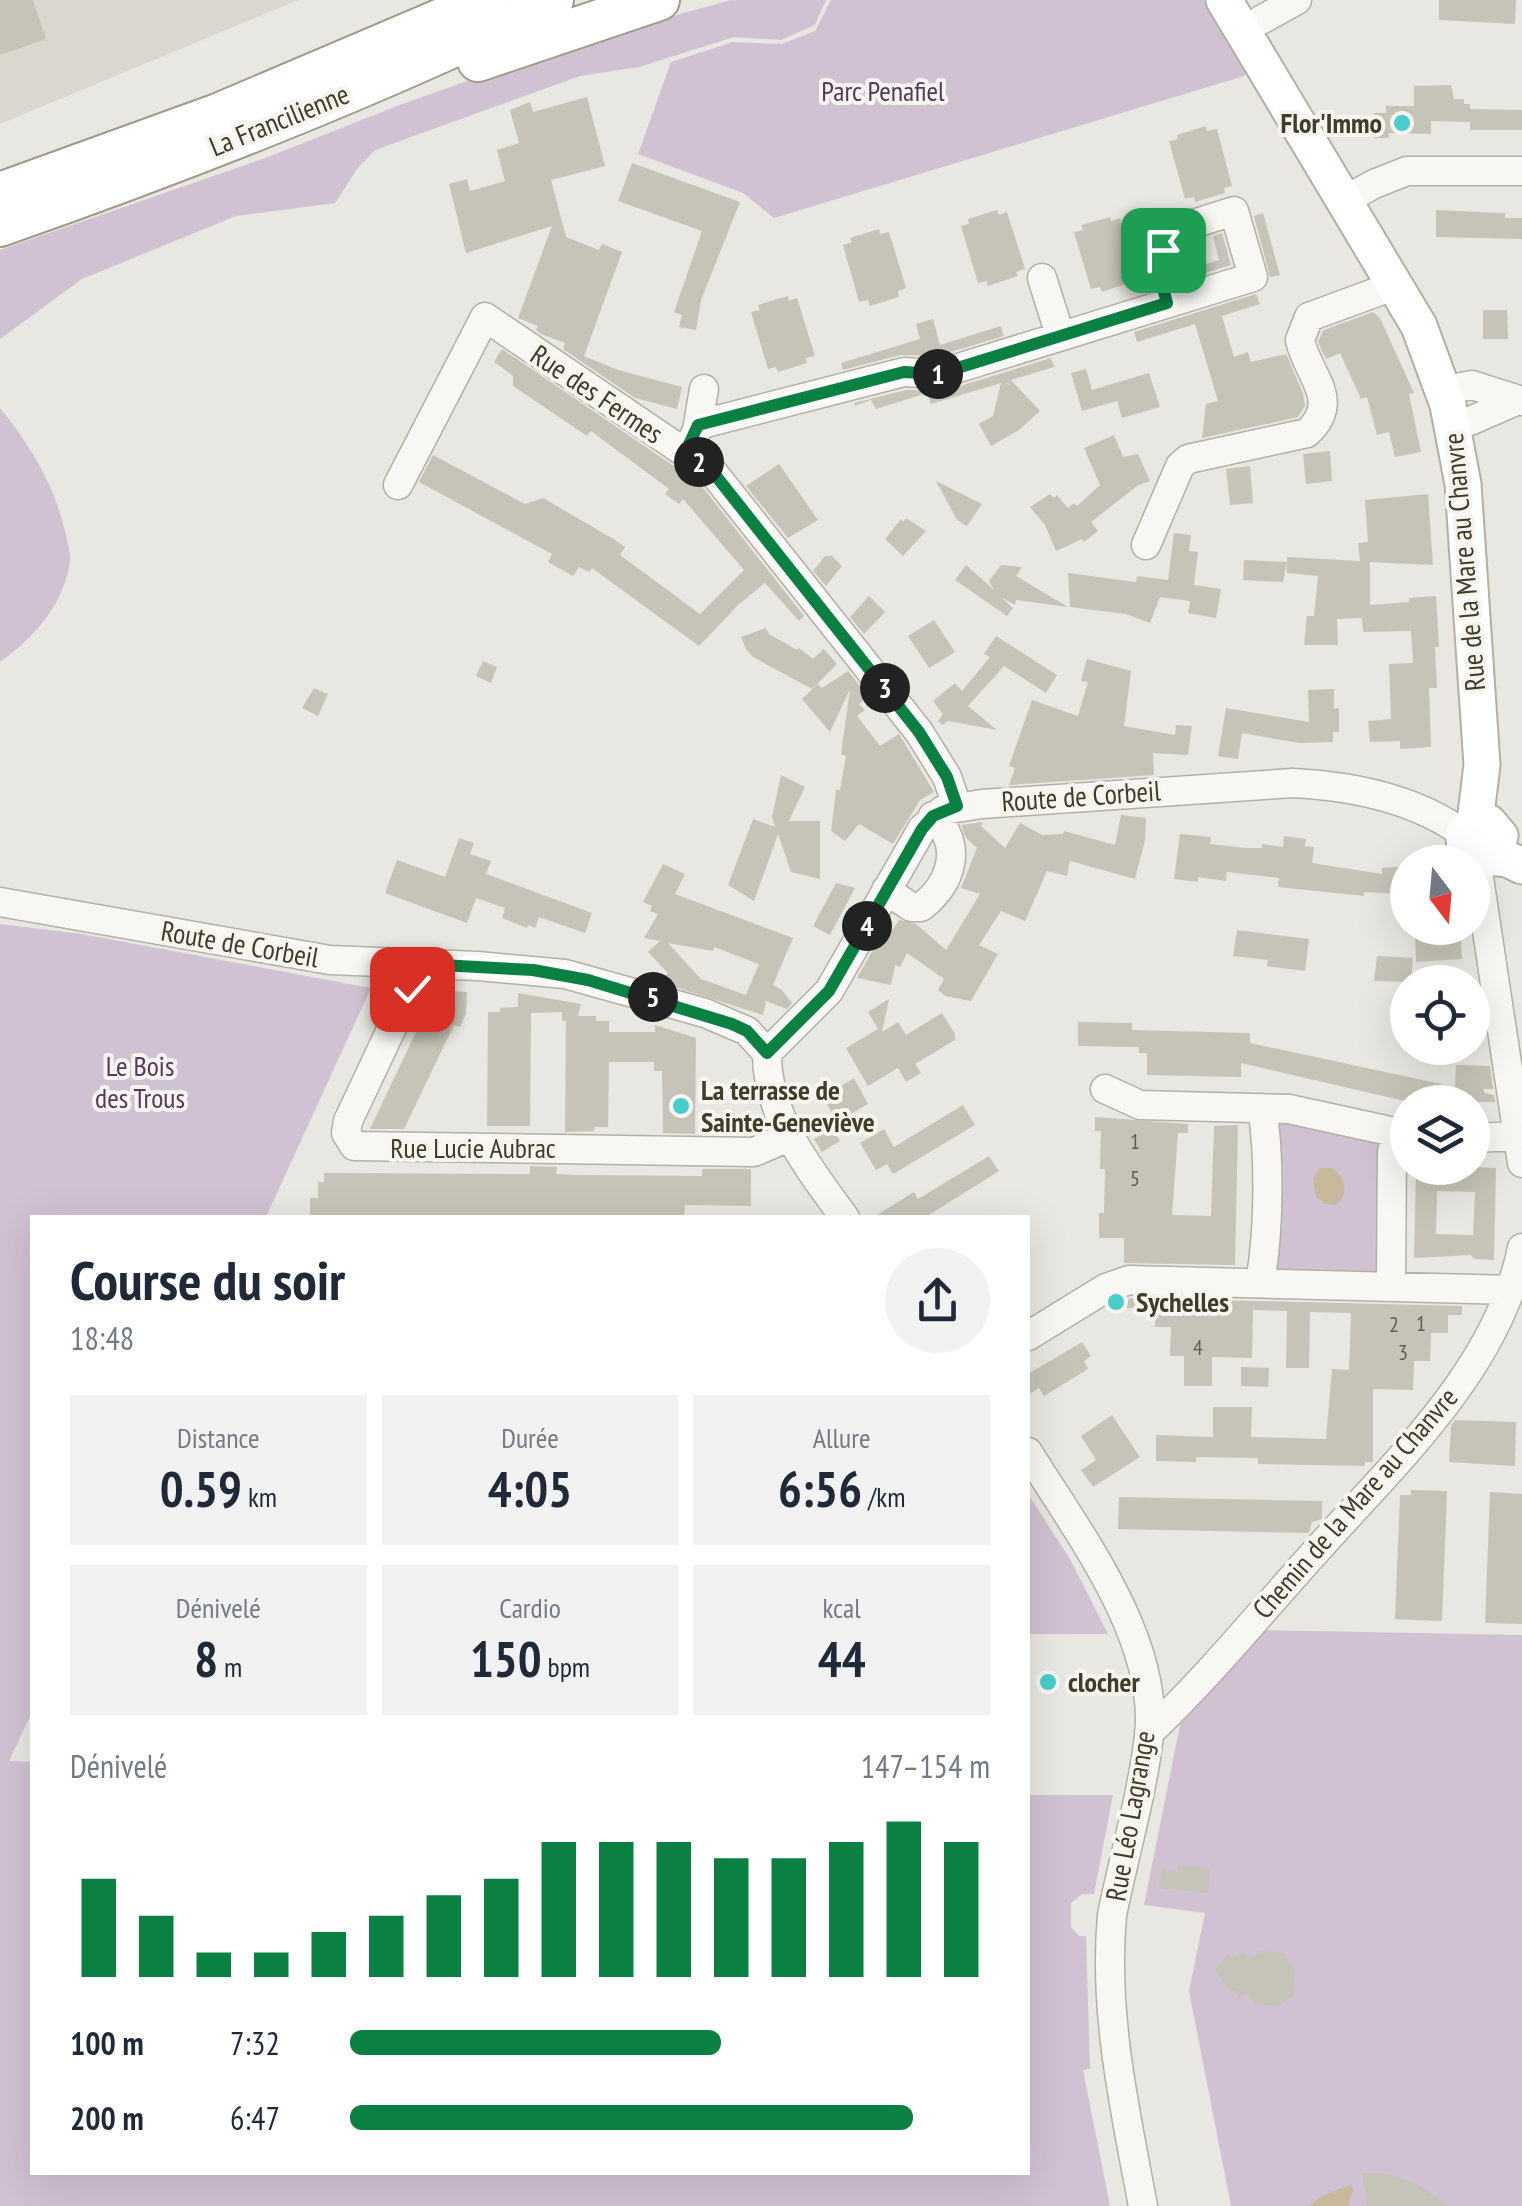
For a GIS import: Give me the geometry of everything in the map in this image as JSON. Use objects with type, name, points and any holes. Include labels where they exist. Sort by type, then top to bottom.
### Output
[{"type":"highway","points":[[358,56],[379,29],[430,0]]},
{"type":"highway","name":"La Francilienne","points":[[0,193],[218,114],[486,0]]},
{"type":"highway","name":"La Francilienne","points":[[0,226],[178,162],[431,57],[553,0]]},
{"type":"highway","points":[[178,162],[230,157],[442,74],[659,0]]},
{"type":"main road","name":"Rue de la Mare au Chanvre","points":[[1224,0],[1436,322],[1480,486],[1500,801],[1493,845]]},
{"type":"main road","name":"Rue de la Mare au Chanvre","points":[[1257,10],[1460,412]]},
{"type":"main road","points":[[1433,358],[1443,366],[1460,412]]},
{"type":"street","points":[[1257,10],[1297,0]]},
{"type":"street","points":[[1352,196],[1407,172],[1522,171]]},
{"type":"street","points":[[1042,278],[1060,336]]},
{"type":"street","points":[[1146,545],[1180,466],[1188,459],[1307,433],[1317,422],[1323,396],[1300,340],[1309,317],[1396,286]]},
{"type":"street","points":[[698,425],[904,372],[938,374],[1167,303]]},
{"type":"street","name":"Rue des Fermes","points":[[398,484],[485,317],[712,471],[936,756],[953,860],[936,893],[921,907],[911,907],[886,890]]},
{"type":"street","points":[[1460,412],[1472,385],[1519,401]]},
{"type":"street","points":[[685,453],[698,425],[704,389]]},
{"type":"street","name":"Route de Corbeil","points":[[945,811],[1162,790],[1305,784],[1352,789],[1388,799],[1493,845]]},
{"type":"street","points":[[844,1215],[805,1161],[770,1092],[767,1053],[829,991],[922,829],[945,811]]},
{"type":"street","points":[[1490,1142],[1520,1150],[1493,845]]},
{"type":"street","name":"Route de Corbeil","points":[[0,902],[330,960],[533,970],[602,983],[732,1024],[747,1031],[767,1053]]},
{"type":"street","name":"Rue Lucie Aubrac","points":[[422,964],[348,1121],[346,1133],[354,1146],[754,1152],[791,1136]]},
{"type":"street","points":[[1104,1089],[1140,1105],[1288,1109],[1390,1131]]},
{"type":"street","points":[[1260,1282],[1264,1259],[1266,1132],[1262,1108]]},
{"type":"street","points":[[1392,1185],[1392,1285]]},
{"type":"street","name":"Chemin de la Mare au Chanvre","points":[[1149,1733],[1188,1694],[1459,1384],[1511,1290],[1522,1248]]},
{"type":"street","points":[[1030,1335],[1118,1282],[1511,1290]]},
{"type":"street","name":"Rue Léo Lagrange","points":[[1030,1455],[1120,1601],[1143,1676],[1149,1733],[1109,1944],[1113,2038],[1143,2206]]},
{"type":"shaded area","points":[[0,0],[298,0],[0,124]]},
{"type":"shaded area","points":[[1320,1168],[1332,1168],[1343,1181],[1343,1196],[1336,1205],[1316,1197],[1313,1179]]},
{"type":"shaded area","points":[[1352,2184],[1348,2206],[1309,2206],[1322,2196]]},
{"type":"green space","points":[[731,0],[826,0],[815,25],[781,40],[734,37],[639,67],[580,76],[375,150],[335,203],[236,216],[82,279],[0,339],[0,250],[268,157],[565,46]]},
{"type":"green space","name":"Parc Penafiel","points":[[831,0],[1214,0],[1257,62],[1244,76],[774,218],[743,193],[638,154],[671,62],[733,42],[781,44],[815,31]]},
{"type":"green space","points":[[0,408],[48,481],[70,558],[67,577],[54,606],[24,643],[0,662]]},
{"type":"green space","name":"Le Bois des Trous","points":[[0,924],[82,934],[371,988],[267,1215],[30,1215],[30,1716],[9,1761],[30,1762],[30,2175],[1030,2175],[1030,1795],[1113,1795],[1094,1894],[1082,1894],[1071,1903],[1071,1927],[1079,1936],[1086,1936],[1090,2069],[1083,2070],[1110,2206],[0,2206]]},
{"type":"green space","points":[[1274,1119],[1385,1141],[1382,1275],[1271,1273]]},
{"type":"green space","points":[[1030,1497],[1070,1559],[1108,1634],[1030,1634]]},
{"type":"green space","points":[[1261,1630],[1522,1635],[1522,2206],[1231,2206],[1189,1991],[1205,1913],[1144,1905],[1181,1720]]},
{"type":"building","points":[[0,0],[33,0],[46,39],[0,55]]},
{"type":"building","points":[[1439,0],[1516,0],[1515,24],[1439,20]]},
{"type":"building","points":[[1451,85],[1454,99],[1464,99],[1470,109],[1522,110],[1522,130],[1470,130],[1470,122],[1431,121],[1431,134],[1389,133],[1389,138],[1374,138],[1374,113],[1386,113],[1386,106],[1414,106],[1414,86]]},
{"type":"building","points":[[587,97],[605,166],[551,180],[566,237],[599,250],[602,244],[622,252],[584,356],[618,370],[682,387],[677,409],[635,398],[563,349],[565,343],[541,334],[536,330],[538,326],[518,318],[552,226],[466,253],[449,184],[467,179],[470,191],[505,181],[497,150],[519,143],[510,110],[530,102],[533,112]]},
{"type":"building","points":[[1206,126],[1207,131],[1217,129],[1232,186],[1224,188],[1225,193],[1195,202],[1194,197],[1185,199],[1169,141]]},
{"type":"building","points":[[632,163],[740,202],[701,300],[696,330],[679,327],[682,315],[674,312],[702,231],[618,201]]},
{"type":"building","points":[[997,210],[999,215],[1007,212],[1025,269],[1016,272],[1018,276],[988,286],[987,281],[978,283],[961,226],[969,224],[968,219]]},
{"type":"building","points":[[1436,210],[1505,213],[1505,218],[1522,218],[1522,239],[1436,237]]},
{"type":"building","points":[[1263,213],[1280,275],[1270,277],[1254,216]]},
{"type":"building","points":[[1110,217],[1111,221],[1120,218],[1138,275],[1129,278],[1131,282],[1102,292],[1100,287],[1091,289],[1074,232],[1083,230],[1081,225]]},
{"type":"building","points":[[879,229],[880,234],[889,232],[906,288],[898,291],[899,297],[870,306],[868,300],[859,302],[843,245],[852,242],[850,238]]},
{"type":"building","points":[[1222,233],[1231,265],[1183,280],[1181,272],[1219,260],[1213,236]]},
{"type":"building","points":[[1256,294],[1260,304],[1222,316],[1234,357],[1248,352],[1251,362],[1286,354],[1305,406],[1298,417],[1202,438],[1206,404],[1218,401],[1195,324],[1137,342],[1134,332]]},
{"type":"building","points":[[788,296],[789,301],[797,298],[815,356],[806,358],[807,363],[778,372],[776,367],[768,369],[751,312],[760,310],[758,305]]},
{"type":"building","points":[[1483,310],[1507,310],[1508,339],[1483,339]]},
{"type":"building","points":[[1373,312],[1380,318],[1414,393],[1409,394],[1421,452],[1395,457],[1389,432],[1377,435],[1367,397],[1361,399],[1340,353],[1326,359],[1320,347],[1318,341],[1324,330]]},
{"type":"building","points":[[933,319],[940,345],[1001,326],[1004,336],[937,356],[900,355],[843,370],[841,363],[920,339],[916,324]]},
{"type":"building","points":[[502,349],[700,484],[804,616],[799,621],[765,583],[699,646],[592,568],[589,572],[579,567],[573,576],[548,562],[552,554],[419,482],[433,455],[525,504],[543,498],[625,547],[620,555],[700,614],[744,570],[683,499],[679,504],[665,494],[669,489],[591,431],[587,436],[513,386],[513,376],[494,362]]},
{"type":"building","points":[[1051,358],[1054,367],[1011,380],[1040,411],[1019,430],[991,446],[979,424],[993,416],[1001,383],[931,404],[927,393],[876,409],[871,400],[855,406],[854,403],[906,390],[944,391]]},
{"type":"building","points":[[1086,369],[1092,390],[1149,373],[1160,407],[1122,418],[1117,401],[1082,411],[1071,373]]},
{"type":"building","points":[[1114,435],[1123,457],[1138,454],[1150,481],[1137,486],[1091,522],[1098,531],[1084,542],[1082,539],[1056,551],[1045,525],[1030,507],[1050,494],[1054,498],[1057,495],[1068,508],[1074,503],[1077,506],[1100,485],[1084,448]]},
{"type":"building","points":[[1330,451],[1332,481],[1306,484],[1303,454]]},
{"type":"building","points":[[779,464],[818,520],[788,538],[746,486]]},
{"type":"building","points":[[1250,466],[1253,503],[1230,505],[1226,469]]},
{"type":"building","points":[[936,481],[982,504],[967,526],[957,520]]},
{"type":"building","points":[[1428,494],[1433,565],[1370,562],[1370,605],[1436,596],[1439,647],[1435,647],[1437,688],[1429,688],[1431,747],[1400,749],[1400,741],[1370,742],[1368,721],[1391,719],[1389,664],[1413,663],[1411,631],[1363,632],[1362,618],[1337,619],[1338,645],[1304,645],[1307,616],[1314,616],[1318,576],[1287,573],[1287,557],[1360,561],[1358,543],[1368,542],[1365,500]]},
{"type":"building","points":[[906,518],[926,531],[903,556],[885,539]]},
{"type":"building","points":[[1174,533],[1191,535],[1189,551],[1198,552],[1194,585],[1221,589],[1216,618],[1188,613],[1190,601],[1160,597],[1150,623],[1126,614],[1070,607],[1068,573],[1136,582],[1137,576],[1168,580]]},
{"type":"building","points":[[825,556],[832,556],[842,566],[826,586],[813,571]]},
{"type":"building","points":[[1244,560],[1287,562],[1283,582],[1243,580]]},
{"type":"building","points":[[966,565],[994,590],[989,581],[1001,565],[1022,567],[1016,576],[1068,607],[1016,600],[1015,605],[1001,597],[1013,608],[1007,616],[955,580]]},
{"type":"building","points":[[869,596],[885,612],[864,634],[850,617]]},
{"type":"building","points":[[934,620],[955,652],[929,668],[908,636]]},
{"type":"building","points":[[766,628],[769,634],[813,659],[824,649],[837,664],[812,689],[753,657],[746,649],[741,637]]},
{"type":"building","points":[[996,636],[1057,675],[1046,693],[1004,666],[968,706],[997,730],[948,721],[942,725],[938,721],[943,714],[933,701],[955,683],[962,691],[990,657],[984,654]]},
{"type":"building","points":[[1087,659],[1131,671],[1124,726],[1175,735],[1176,725],[1192,726],[1188,755],[1153,753],[1154,775],[1009,785],[1015,768],[1009,766],[1032,700],[1078,716],[1088,682],[1081,681]]},
{"type":"building","points":[[483,661],[497,667],[491,683],[476,676]]},
{"type":"building","points":[[848,671],[868,696],[859,704],[865,710],[857,716],[880,746],[899,734],[934,792],[920,800],[893,844],[859,824],[845,841],[831,831],[836,790],[840,790],[846,756],[841,754],[850,689],[830,732],[802,699],[818,684],[822,688]]},
{"type":"building","points":[[314,688],[328,694],[318,716],[302,708]]},
{"type":"building","points":[[1334,689],[1339,732],[1333,732],[1333,742],[1299,743],[1242,733],[1238,759],[1218,756],[1226,708],[1309,722],[1308,690]]},
{"type":"building","points":[[781,775],[805,787],[789,821],[820,821],[820,879],[791,872],[778,834],[754,901],[728,885],[753,819],[775,827],[772,817]]},
{"type":"building","points":[[1121,815],[1146,818],[1135,879],[1070,861],[1067,876],[1047,871],[1025,921],[1001,911],[979,945],[998,954],[971,1001],[945,996],[938,990],[944,979],[907,953],[900,967],[895,965],[891,985],[857,978],[886,927],[892,931],[899,920],[916,924],[946,950],[980,894],[961,888],[977,848],[966,838],[961,825],[983,822],[981,826],[1005,848],[1020,823],[1042,835],[1064,831],[1115,845]]},
{"type":"building","points":[[1180,834],[1211,837],[1210,844],[1245,848],[1262,848],[1262,844],[1283,847],[1284,836],[1306,839],[1305,846],[1314,847],[1312,863],[1382,874],[1382,868],[1390,867],[1390,894],[1364,892],[1364,896],[1278,887],[1279,878],[1227,872],[1226,881],[1174,879]]},
{"type":"building","points":[[459,838],[474,843],[470,854],[491,861],[486,874],[592,913],[585,933],[539,917],[535,928],[527,928],[502,918],[505,908],[476,898],[467,923],[385,893],[397,860],[445,877]]},
{"type":"building","points":[[663,864],[685,874],[675,894],[793,938],[773,985],[792,1003],[787,1009],[766,1001],[763,1015],[659,982],[668,973],[648,952],[660,941],[644,938],[658,914],[643,902]],"holes":[[[668,943],[713,951],[714,947],[759,964],[746,995],[701,979]]]},
{"type":"building","points":[[836,883],[855,888],[830,935],[813,926]]},
{"type":"building","points":[[1237,930],[1309,939],[1305,971],[1267,966],[1268,960],[1233,956]]},
{"type":"building","points":[[1415,945],[1461,945],[1462,959],[1416,962]]},
{"type":"building","points":[[1377,956],[1413,958],[1412,965],[1390,965],[1390,981],[1374,981]]},
{"type":"building","points":[[436,990],[467,992],[466,1014],[460,1027],[454,1025],[404,1129],[370,1129]]},
{"type":"building","points":[[518,993],[581,1004],[578,1016],[609,1021],[609,1032],[655,1032],[655,1025],[696,1038],[695,1134],[663,1133],[662,1071],[654,1071],[654,1062],[609,1062],[608,1127],[565,1132],[566,1021],[562,1021],[562,1012],[531,1013],[530,1126],[487,1126],[488,1012],[518,1007]]},
{"type":"building","points":[[889,999],[882,1032],[898,1022],[906,1035],[942,1013],[955,1040],[915,1064],[921,1073],[906,1082],[898,1068],[868,1086],[846,1048],[878,1029],[868,1012]]},
{"type":"building","points":[[1078,1022],[1132,1023],[1132,1030],[1250,1033],[1250,1043],[1446,1085],[1390,1085],[1390,1098],[1241,1063],[1241,1077],[1147,1075],[1147,1053],[1139,1053],[1139,1047],[1078,1046]]},
{"type":"building","points":[[1456,1065],[1490,1066],[1493,1089],[1490,1085],[1455,1085]]},
{"type":"building","points":[[854,1078],[868,1104],[837,1122],[823,1097]]},
{"type":"building","points":[[963,1105],[975,1125],[893,1174],[887,1164],[876,1170],[860,1143],[884,1129],[894,1147]]},
{"type":"building","points":[[1095,1117],[1188,1124],[1188,1133],[1178,1133],[1172,1215],[1211,1216],[1214,1126],[1238,1125],[1235,1265],[1124,1263],[1124,1238],[1099,1238],[1105,1169],[1100,1169],[1101,1131],[1095,1131]]},
{"type":"building","points":[[832,1128],[840,1141],[822,1152],[814,1139]]},
{"type":"building","points":[[989,1156],[999,1171],[929,1215],[877,1215],[914,1192],[918,1199]]},
{"type":"building","points":[[530,1166],[557,1167],[556,1174],[576,1175],[702,1176],[702,1169],[751,1169],[751,1206],[685,1205],[684,1215],[310,1215],[310,1198],[318,1198],[318,1182],[324,1182],[324,1173],[530,1174]]},
{"type":"building","points":[[1490,1168],[1496,1168],[1494,1260],[1474,1259],[1471,1255],[1414,1258],[1416,1185],[1490,1185]],"holes":[[[1437,1191],[1475,1192],[1473,1235],[1436,1234]]]},
{"type":"building","points":[[1132,1298],[1462,1306],[1462,1315],[1448,1315],[1448,1333],[1431,1333],[1430,1361],[1414,1361],[1413,1390],[1373,1389],[1373,1462],[1365,1462],[1365,1466],[1258,1464],[1258,1458],[1156,1461],[1156,1435],[1213,1437],[1213,1407],[1252,1407],[1251,1437],[1326,1439],[1332,1369],[1349,1370],[1351,1313],[1310,1312],[1309,1368],[1286,1368],[1287,1311],[1253,1310],[1252,1358],[1212,1357],[1212,1386],[1184,1386],[1184,1356],[1170,1356],[1171,1327],[1155,1327],[1155,1308],[1108,1308]]},
{"type":"building","points":[[1082,1342],[1091,1356],[1084,1361],[1088,1369],[1044,1396],[1039,1388],[1030,1394],[1030,1373]]},
{"type":"building","points":[[1241,1367],[1269,1368],[1268,1387],[1241,1386]]},
{"type":"building","points":[[1112,1415],[1140,1457],[1093,1487],[1081,1470],[1096,1460],[1081,1436]]},
{"type":"building","points":[[1455,1420],[1516,1422],[1515,1466],[1449,1462],[1451,1426]]},
{"type":"building","points":[[1411,1490],[1447,1491],[1442,1621],[1395,1619],[1400,1495],[1411,1495]]},
{"type":"building","points":[[1490,1492],[1522,1494],[1522,1624],[1485,1623]]},
{"type":"building","points":[[1119,1497],[1322,1501],[1322,1519],[1312,1522],[1309,1533],[1118,1529]]},
{"type":"building","points":[[1178,1865],[1211,1869],[1208,1893],[1159,1888],[1161,1869],[1178,1871]]},
{"type":"building","points":[[1243,1951],[1249,1959],[1261,1951],[1283,1953],[1295,1970],[1294,1995],[1278,2006],[1255,2004],[1247,1993],[1240,1998],[1234,1990],[1231,1992],[1215,1969],[1229,1954],[1233,1958]]},
{"type":"building","points":[[1362,2173],[1381,2173],[1412,2182],[1451,2206],[1367,2206]]},
{"type":"place","name":"Flor'Immo","points":[[1402,123]]},
{"type":"place","name":"La terrasse de Sainte-Geneviève","points":[[681,1106]]},
{"type":"place","name":"Sychelles","points":[[1116,1302]]},
{"type":"place","name":"clocher","points":[[1048,1682]]},
{"type":"route","points":[[412,989],[422,964],[564,974],[705,1013],[747,1031],[767,1053],[810,1013],[844,970],[922,829],[933,816],[957,806],[947,777],[919,732],[712,471],[685,453],[698,425],[904,372],[938,374],[1167,303],[1161,281],[1163,250]]}]
